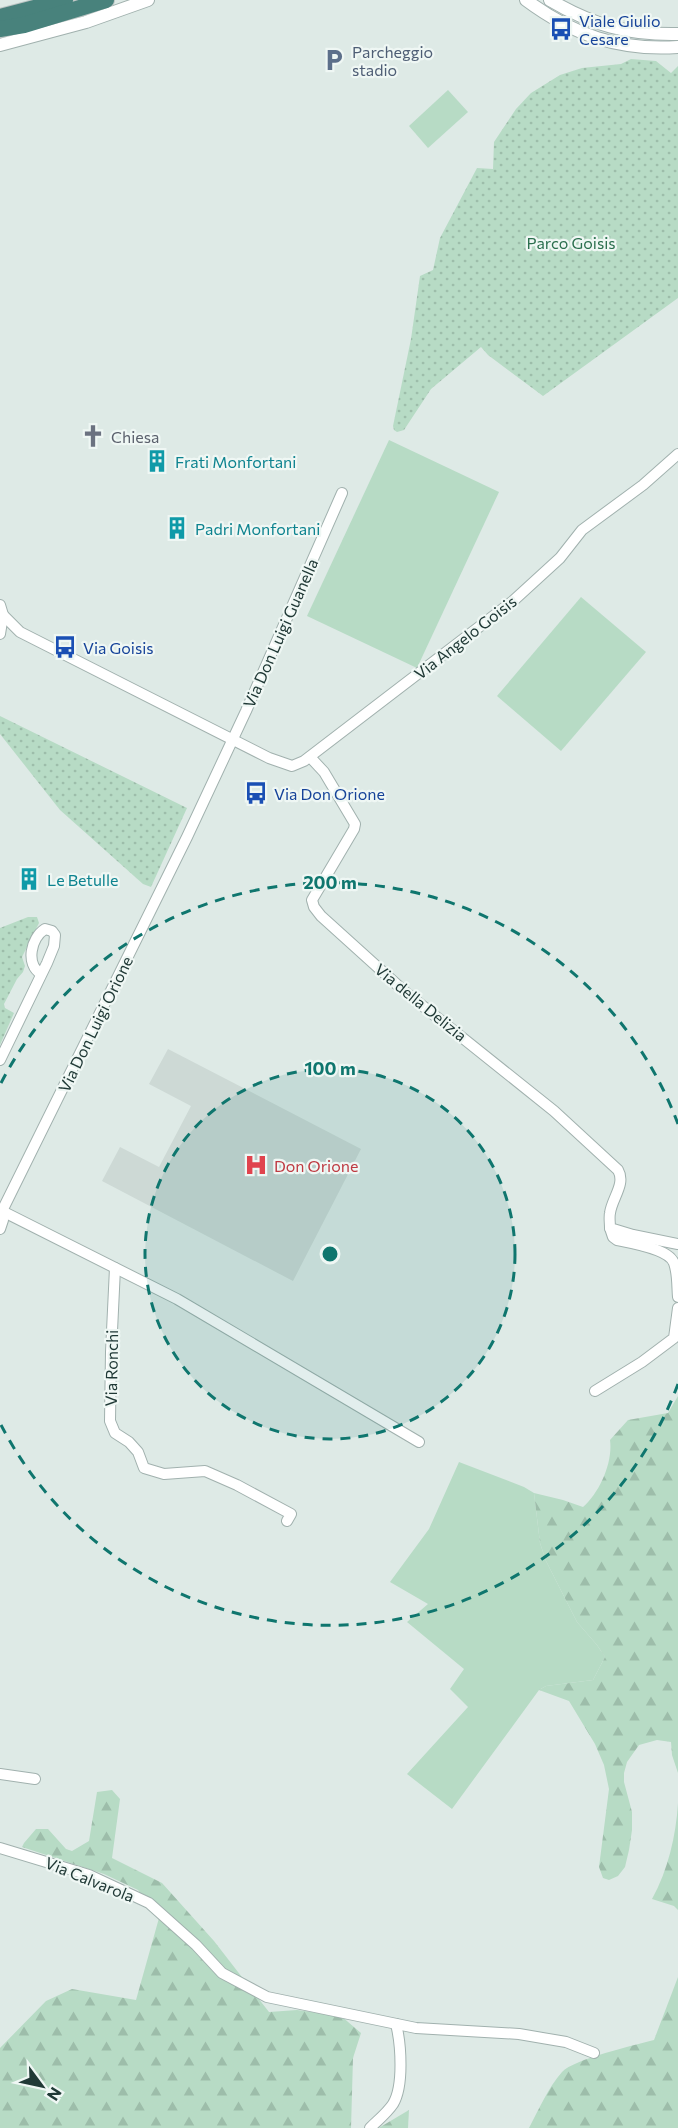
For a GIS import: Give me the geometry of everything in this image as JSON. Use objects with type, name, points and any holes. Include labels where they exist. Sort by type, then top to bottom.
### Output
[{"type":"highway","points":[[0,5],[23,0]]},
{"type":"highway","points":[[0,17],[65,0]]},
{"type":"highway","points":[[0,29],[24,25],[106,0]]},
{"type":"street","points":[[0,45],[86,22],[148,0]]},
{"type":"street","points":[[526,0],[556,21],[607,42],[642,48],[678,47]]},
{"type":"street","points":[[550,0],[575,15],[606,27],[639,34],[678,34]]},
{"type":"street","name":"Via Angelo Goisis","points":[[1,610],[20,632],[232,740],[287,766],[297,765],[513,601],[560,558],[582,530],[643,485],[678,454]]},
{"type":"street","name":"Via Don Luigi Guanella","points":[[232,740],[342,493]]},
{"type":"street","points":[[0,634],[1,610]]},
{"type":"street","name":"Via Don Luigi Orione","points":[[0,1229],[3,1220],[1,1212],[232,740]]},
{"type":"street","name":"Via della Delizia","points":[[310,756],[324,772],[355,824],[312,900],[314,907],[321,916],[404,991],[547,1105],[618,1170],[621,1182],[609,1214],[610,1228]]},
{"type":"street","points":[[0,1060],[41,974]]},
{"type":"street","points":[[1,1212],[177,1299],[418,1442]]},
{"type":"street","points":[[610,1228],[678,1244]]},
{"type":"street","points":[[610,1228],[613,1237],[617,1240],[663,1252],[672,1259],[676,1272],[678,1297]]},
{"type":"street","name":"Via Ronchi","points":[[115,1268],[110,1410],[110,1421],[115,1433],[129,1442],[138,1452],[144,1468],[164,1474],[205,1471],[291,1514],[287,1521]]},
{"type":"street","points":[[595,1391],[642,1362],[674,1338],[678,1308]]},
{"type":"street","points":[[0,1774],[34,1779]]},
{"type":"street","name":"Via Calvarola","points":[[0,1848],[89,1875],[149,1903],[196,1945],[222,1973],[267,1997],[416,2028],[519,2034],[566,2042],[594,2053]]},
{"type":"street","points":[[370,2128],[392,2105],[399,2088],[396,2024]]},
{"type":"shaded area","name":"Don Orione","points":[[168,1049],[361,1149],[293,1281],[102,1181],[120,1147],[159,1167],[191,1106],[149,1084]]},
{"type":"green space","name":"Parco Goisis","points":[[631,59],[656,61],[671,73],[678,66],[678,298],[543,396],[488,355],[481,347],[431,389],[404,430],[397,432],[393,426],[411,339],[420,276],[433,270],[440,238],[477,168],[493,169],[494,142],[516,109],[531,93],[560,75],[582,68],[621,64]]},
{"type":"green space","points":[[448,90],[468,112],[428,148],[409,126]]},
{"type":"green space","points":[[389,440],[499,492],[417,668],[307,616]]},
{"type":"green space","points":[[581,597],[646,652],[561,751],[497,696]]},
{"type":"green space","points":[[0,716],[187,808],[151,887],[143,884],[60,810],[0,734]]},
{"type":"green space","points":[[28,917],[37,917],[39,923],[22,957],[25,966],[23,972],[4,1004],[5,1008],[14,1013],[0,1045],[0,928]]},
{"type":"green space","points":[[678,1396],[678,1773],[672,1755],[671,1742],[657,1740],[639,1745],[627,1762],[624,1782],[632,1812],[629,1850],[625,1867],[618,1876],[609,1880],[603,1878],[599,1867],[609,1789],[604,1765],[595,1744],[569,1701],[539,1690],[546,1686],[593,1680],[605,1657],[577,1622],[546,1561],[540,1543],[534,1493],[583,1507],[595,1493],[604,1476],[609,1458],[610,1440],[628,1420],[668,1413]]},
{"type":"green space","points":[[459,1462],[534,1493],[540,1543],[546,1561],[577,1622],[605,1657],[593,1680],[546,1686],[539,1690],[452,1809],[407,1774],[468,1707],[450,1689],[464,1669],[407,1622],[428,1604],[390,1582],[429,1529]]},
{"type":"green space","points":[[112,1790],[120,1799],[112,1858],[162,1883],[214,1941],[269,2012],[297,2010],[341,2016],[361,2033],[353,2058],[351,2128],[0,2128],[0,2048],[46,2001],[72,1989],[136,2000],[159,1918],[138,1890],[104,1874],[22,1847],[36,1829],[48,1829],[66,1849],[72,1851],[89,1841],[97,1792]]},
{"type":"green space","points":[[678,1803],[678,1910],[674,1906],[652,1899],[663,1876],[670,1852]]},
{"type":"green space","points":[[678,1977],[678,2128],[529,2128],[552,2085],[569,2067],[605,2053],[654,2040]]},
{"type":"green space","points":[[409,2110],[408,2128],[379,2128],[382,2126]]},
{"type":"place","name":"Viale Giulio Cesare","points":[[561,29]]},
{"type":"place","name":"Parcheggio stadio","points":[[334,60]]},
{"type":"place","name":"Chiesa","points":[[93,436]]},
{"type":"place","name":"Frati Monfortani","points":[[157,461]]},
{"type":"place","name":"Padri Monfortani","points":[[177,528]]},
{"type":"place","name":"Via Goisis","points":[[65,647]]},
{"type":"place","name":"Via Don Orione","points":[[256,793]]},
{"type":"place","name":"Le Betulle","points":[[29,879]]},
{"type":"place","name":"Don Orione","points":[[256,1165]]}]
